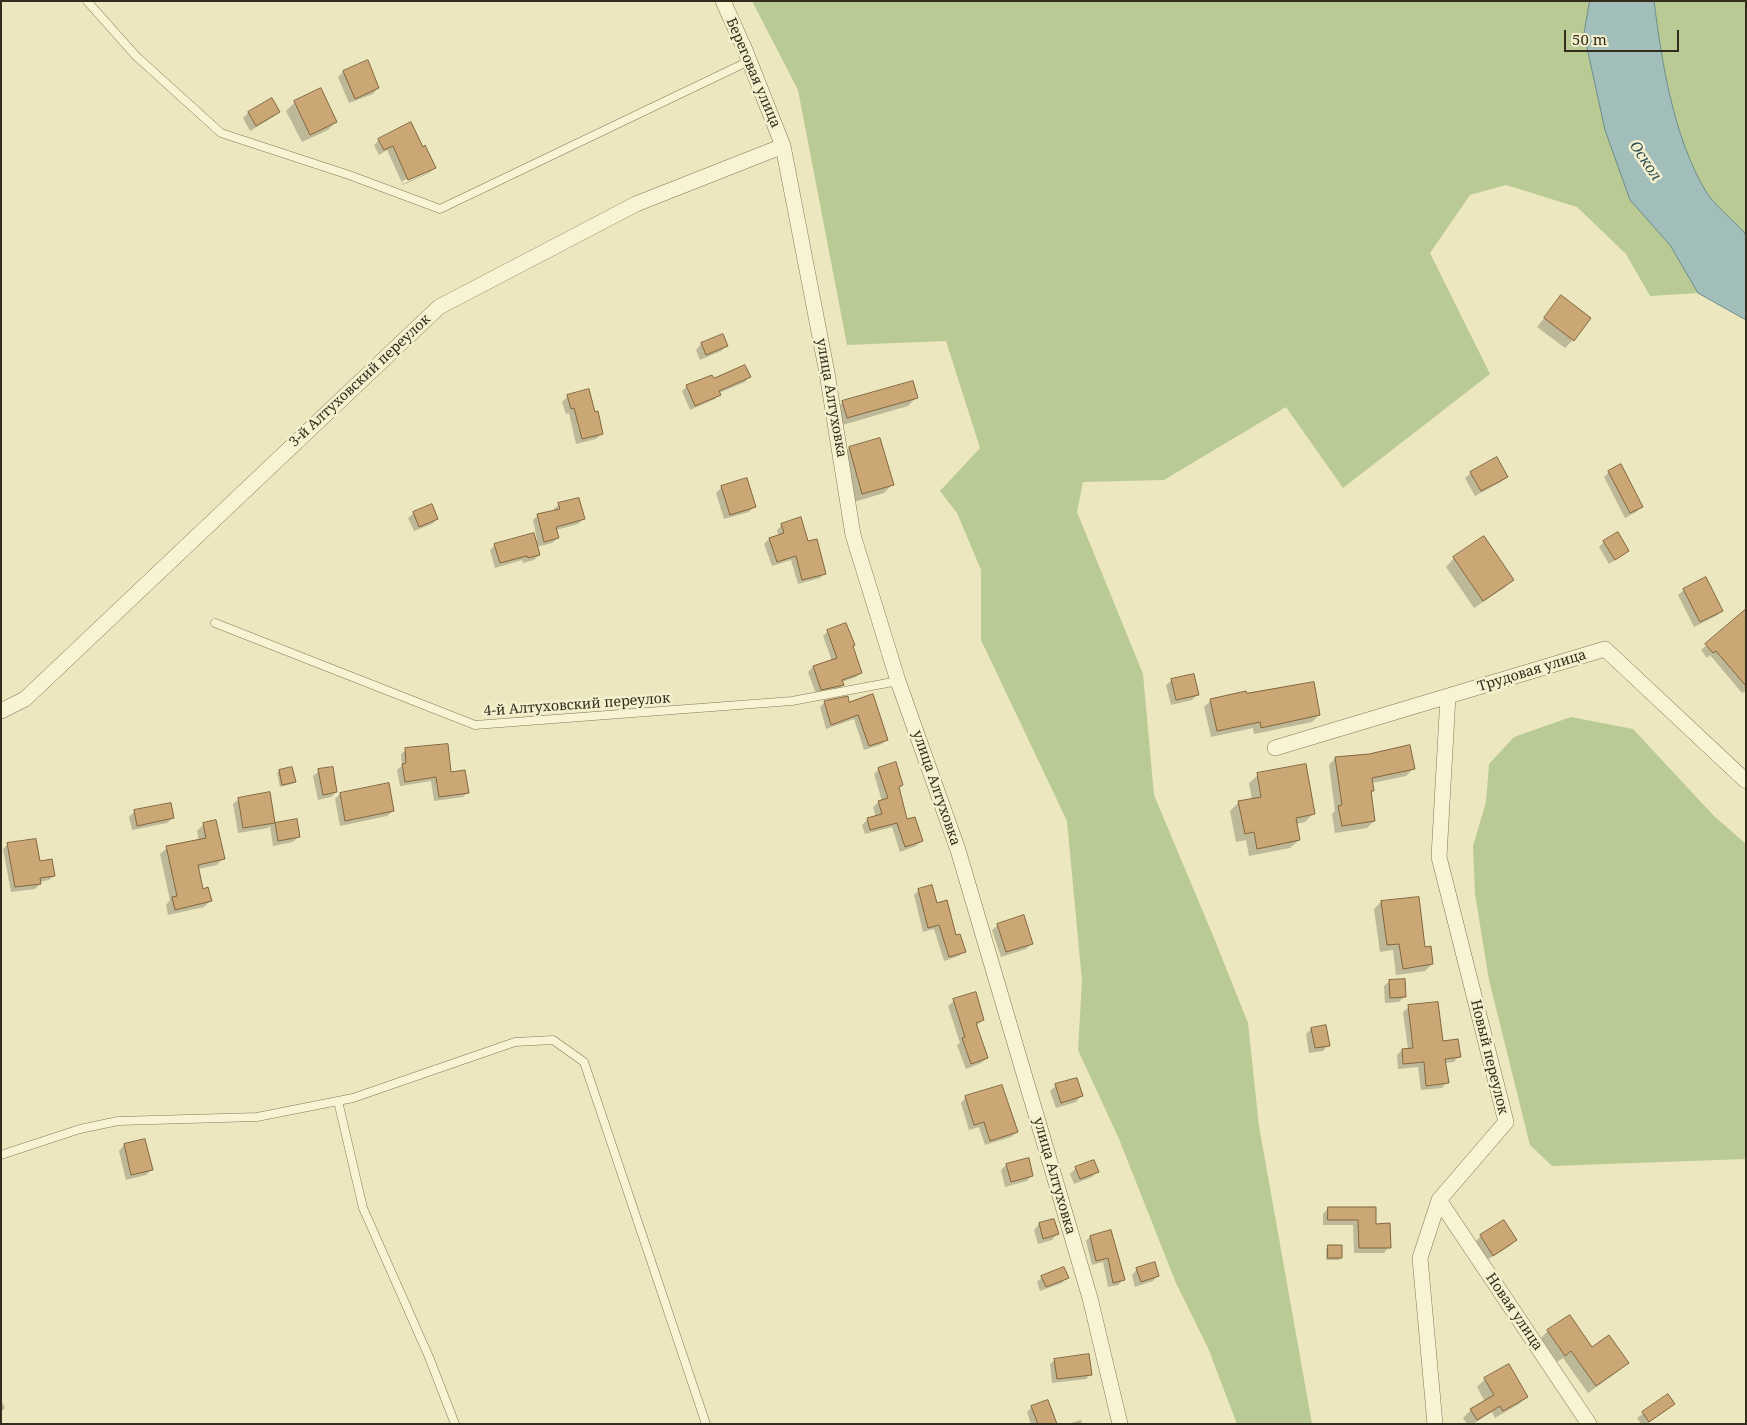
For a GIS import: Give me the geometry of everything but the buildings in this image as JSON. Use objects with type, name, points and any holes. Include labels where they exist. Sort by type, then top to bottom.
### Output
[{"type":"street","name":"Береговая улица","points":[[723,1],[783,146]]},
{"type":"street","name":"улица Алтуховка","points":[[783,146],[827,373],[853,535],[898,681],[960,860],[1090,1298],[1120,1424]]},
{"type":"street","name":"3-й Алтуховский переулок","points":[[1,711],[25,699],[439,307],[636,204],[783,146]]},
{"type":"street","name":"Трудовая улица","points":[[1275,748],[1605,648],[1746,780]]},
{"type":"street","name":"Новый переулок","points":[[1435,1424],[1420,1258],[1439,1200],[1506,1122],[1439,857],[1448,696]]},
{"type":"street","name":"Новая улица","points":[[1439,1200],[1589,1424]]},
{"type":"lane","points":[[87,1],[136,56],[221,133],[348,175],[440,209],[749,61]]},
{"type":"lane","name":"4-й Алтуховский переулок","points":[[215,623],[475,725],[792,701],[898,681]]},
{"type":"lane","points":[[1,1155],[80,1129],[118,1121],[257,1117],[353,1098],[515,1042],[553,1040],[584,1062],[706,1424]]},
{"type":"lane","points":[[338,1101],[363,1208],[429,1357],[455,1424]]},
{"type":"green space","points":[[752,1],[1590,1],[1584,34],[1605,130],[1630,199],[1670,245],[1698,293],[1650,296],[1626,254],[1577,207],[1506,185],[1470,195],[1430,253],[1490,374],[1343,488],[1286,407],[1164,480],[1083,482],[1077,512],[1143,674],[1154,795],[1248,1023],[1259,1126],[1312,1424],[1237,1424],[1208,1348],[1176,1283],[1119,1139],[1078,1050],[1082,981],[1067,821],[981,640],[981,570],[957,513],[940,491],[980,448],[946,341],[847,345],[798,90]]},
{"type":"green space","points":[[1654,1],[1746,1],[1746,236],[1708,195],[1684,145],[1665,74]]},
{"type":"green space","points":[[1571,717],[1633,729],[1714,816],[1746,844],[1746,1159],[1552,1166],[1530,1145],[1489,980],[1475,894],[1473,846],[1486,802],[1489,764],[1514,737]]},
{"type":"water","name":"Оскол","points":[[1590,1],[1654,1],[1670,98],[1694,169],[1708,195],[1746,236],[1746,320],[1698,293],[1670,245],[1630,200],[1605,130],[1584,34]]}]
